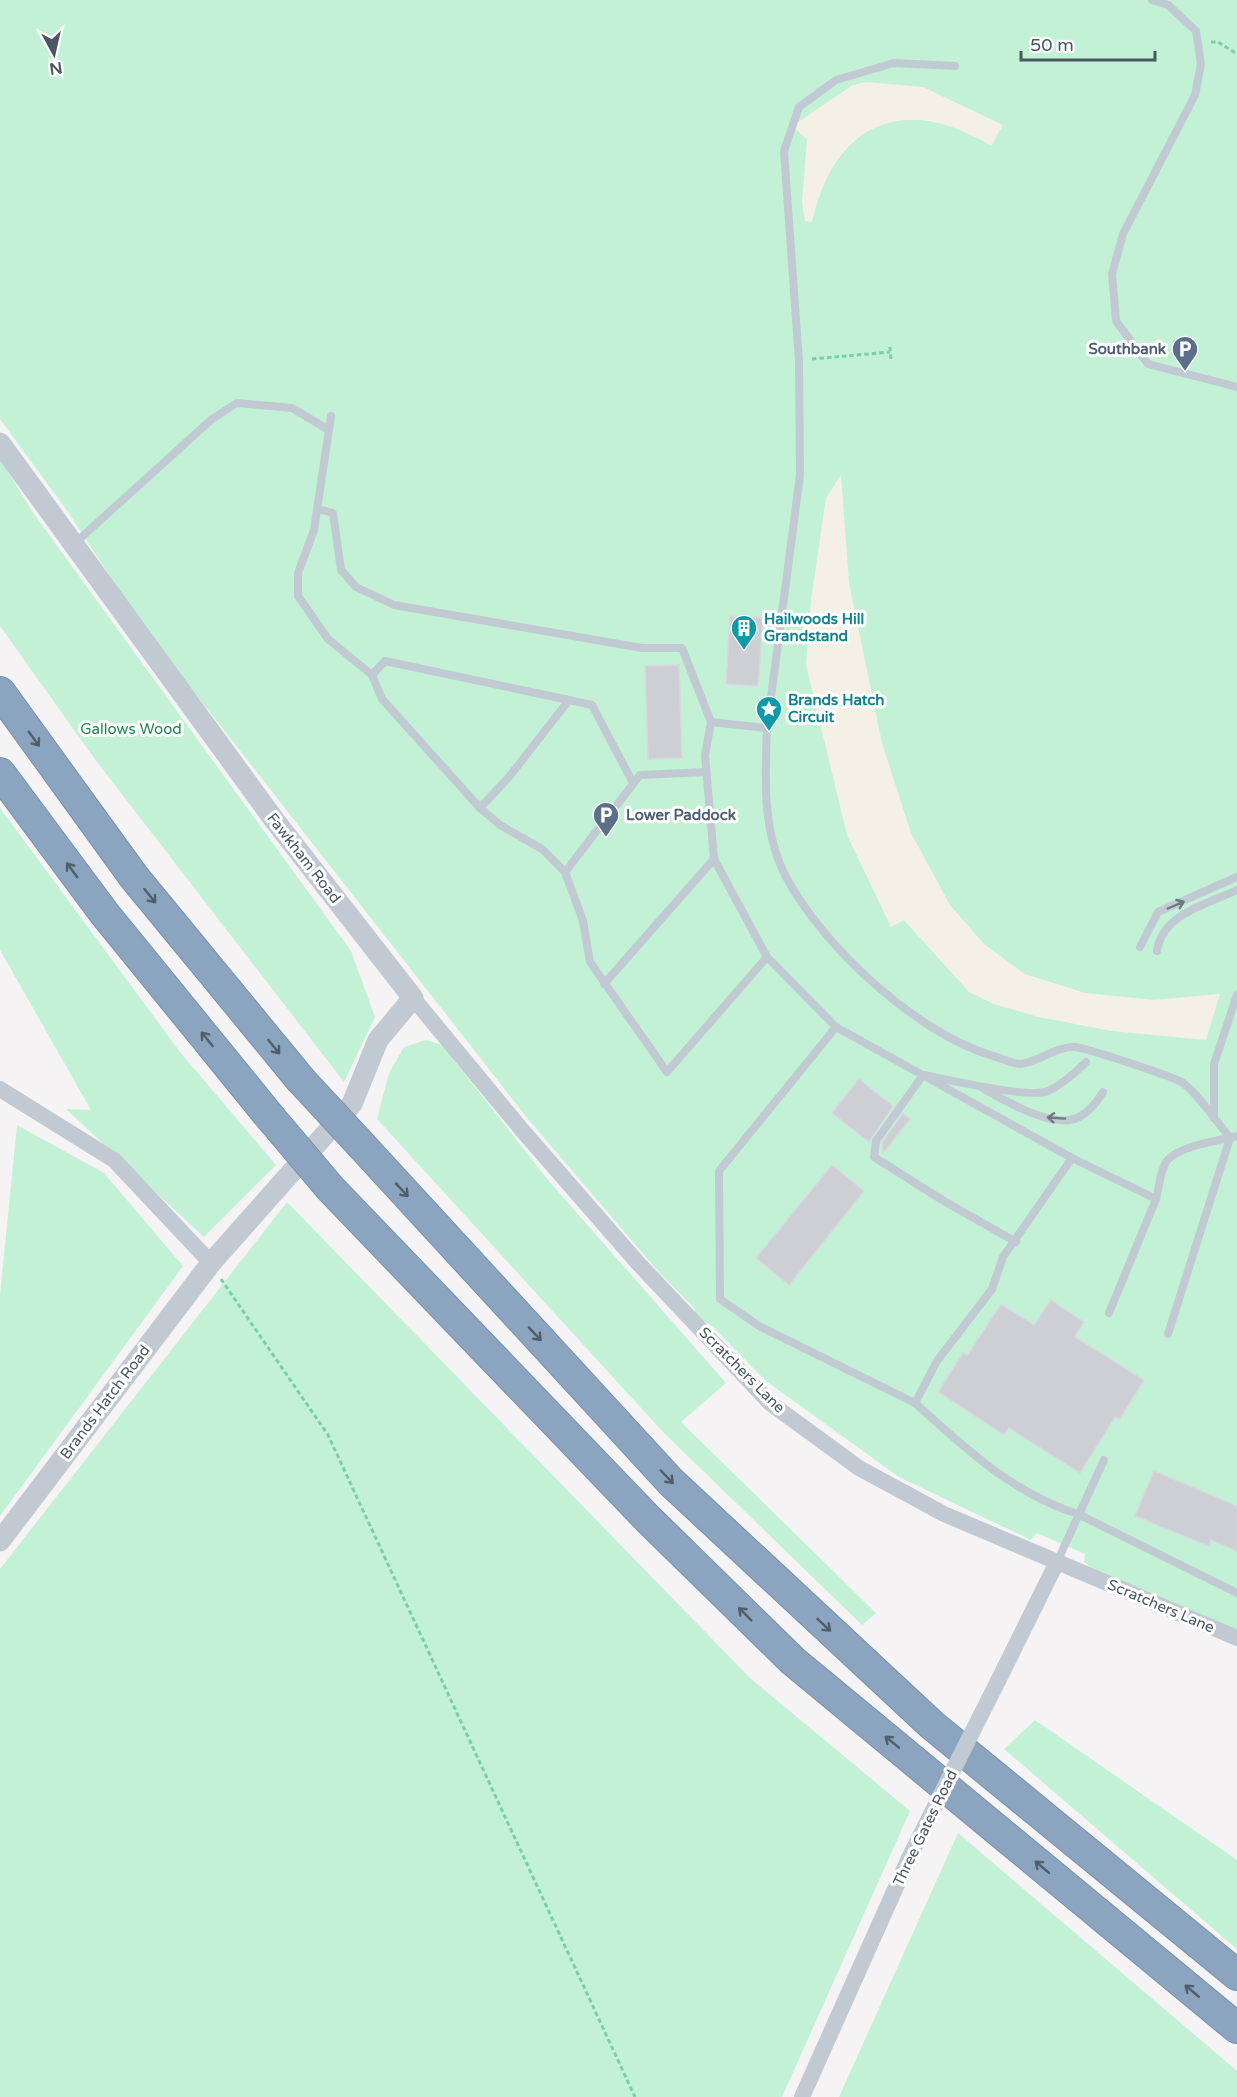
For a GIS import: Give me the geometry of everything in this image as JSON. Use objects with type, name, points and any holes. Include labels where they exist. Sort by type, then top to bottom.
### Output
[{"type":"highway","points":[[0,692],[134,876],[300,1079],[671,1482],[932,1725],[1237,1975]]},
{"type":"highway","points":[[0,773],[104,913],[330,1188],[648,1519],[793,1661],[1237,2028]]},
{"type":"street","name":"Fawkham Road","points":[[0,443],[275,821],[413,998]]},
{"type":"street","points":[[0,1089],[114,1160],[211,1263],[352,1104],[378,1040],[413,998]]},
{"type":"street","name":"Scratchers Lane","points":[[413,998],[522,1130],[637,1262],[770,1403],[859,1468],[944,1514],[1237,1638]]},
{"type":"street","name":"Brands Hatch Road","points":[[0,1541],[211,1263]]},
{"type":"street","name":"Three Gates Road","points":[[802,2097],[909,1858],[1057,1562]]},
{"type":"lane","points":[[1152,0],[1168,5],[1196,32],[1201,64],[1195,95],[1123,234],[1112,274],[1116,321],[1148,364],[1237,387]]},
{"type":"lane","points":[[955,66],[894,63],[836,80],[799,107],[784,152],[799,361],[800,474],[767,728],[765,784],[770,831],[785,875],[825,933],[868,978],[933,1030],[980,1052],[1020,1064],[1052,1052],[1075,1047],[1182,1083],[1234,1137]]},
{"type":"lane","points":[[72,544],[212,418],[237,403],[292,408],[329,430]]},
{"type":"lane","points":[[332,416],[314,530],[298,573],[298,596],[328,639],[372,675],[382,699],[480,808],[500,825],[542,849],[565,872],[583,921],[590,962],[667,1072],[767,957]]},
{"type":"lane","points":[[318,509],[333,513],[341,570],[356,587],[394,605],[642,648],[682,648],[711,722],[705,755],[714,860],[767,957],[836,1027],[1072,1158],[1156,1199]]},
{"type":"lane","points":[[372,675],[384,660],[592,705],[633,783]]},
{"type":"lane","points":[[480,808],[509,777],[569,700]]},
{"type":"lane","points":[[711,722],[767,728]]},
{"type":"lane","points":[[565,872],[640,775],[706,772]]},
{"type":"lane","points":[[604,984],[714,860]]},
{"type":"lane","points":[[1140,947],[1158,912],[1237,877]]},
{"type":"lane","points":[[1157,951],[1164,930],[1175,920],[1237,890]]},
{"type":"lane","points":[[1214,1118],[1214,1064],[1237,995]]},
{"type":"lane","points":[[836,1027],[719,1171],[720,1299],[759,1326],[915,1403],[986,1467],[1051,1506],[1078,1514],[1237,1593]]},
{"type":"lane","points":[[922,1075],[1046,1092],[1070,1078],[1086,1062]]},
{"type":"lane","points":[[922,1075],[876,1141],[873,1157],[1016,1242]]},
{"type":"lane","points":[[975,1084],[1018,1108],[1053,1120],[1079,1118],[1092,1108],[1103,1092]]},
{"type":"lane","points":[[1108,1314],[1156,1199],[1165,1165],[1171,1157],[1188,1149],[1234,1137]]},
{"type":"lane","points":[[1168,1334],[1234,1137]]},
{"type":"lane","points":[[915,1403],[937,1361],[992,1289],[1004,1257],[1072,1158]]},
{"type":"lane","points":[[1057,1562],[1104,1460]]},
{"type":"path","points":[[1197,41],[1218,42],[1237,54]]},
{"type":"path","points":[[890,347],[891,360]]},
{"type":"path","points":[[818,358],[890,352]]},
{"type":"path","points":[[211,1263],[328,1436],[635,2097]]},
{"type":"green space","name":"Brands Hatch Circuit","points":[[0,0],[1237,0],[1237,1633],[1097,1572],[1084,1562],[1085,1554],[1037,1533],[1031,1540],[899,1477],[766,1381],[713,1327],[696,1316],[694,1308],[657,1270],[528,1119],[141,624],[68,512],[0,419]]},
{"type":"green space","name":"Gallows Wood","points":[[0,459],[34,514],[351,951],[375,1017],[344,1082],[94,758],[0,626]]},
{"type":"green space","points":[[0,808],[180,1052],[276,1165],[204,1237],[66,1109],[91,1110],[0,950]]},
{"type":"green space","points":[[426,1040],[442,1045],[548,1180],[726,1383],[681,1422],[876,1613],[862,1625],[664,1433],[377,1119],[389,1073],[404,1047]]},
{"type":"green space","points":[[17,1125],[104,1173],[183,1266],[0,1516],[0,1295]]},
{"type":"green space","points":[[287,1202],[750,1678],[910,1811],[782,2097],[0,2097],[0,1569]]},
{"type":"green space","points":[[1035,1720],[1237,1860],[1237,1949],[1004,1749]]},
{"type":"green space","points":[[958,1833],[1237,2071],[1237,2097],[839,2097]]},
{"type":"sand","points":[[866,82],[923,87],[1003,125],[991,146],[959,130],[929,121],[902,120],[877,127],[855,140],[837,161],[822,188],[812,222],[805,221],[802,202],[807,139],[792,126],[853,85]]},
{"type":"sand","points":[[841,475],[849,583],[882,743],[911,833],[950,905],[984,944],[1025,974],[1085,993],[1154,1000],[1220,994],[1206,1040],[1112,1031],[1038,1017],[994,1004],[969,992],[904,920],[891,927],[847,835],[806,665],[811,600],[826,498]]},
{"type":"building","name":"Hailwoods Hill Grandstand","points":[[730,616],[763,618],[758,686],[726,684]]},
{"type":"building","points":[[679,665],[682,758],[648,759],[645,666]]},
{"type":"building","points":[[859,1079],[893,1106],[869,1142],[832,1113]]},
{"type":"building","points":[[903,1113],[910,1119],[883,1153],[882,1143]]},
{"type":"building","points":[[832,1165],[864,1191],[789,1285],[756,1258]]},
{"type":"building","points":[[1051,1300],[1084,1322],[1075,1337],[1144,1380],[1120,1419],[1115,1417],[1080,1473],[1009,1428],[1004,1435],[938,1392],[963,1353],[967,1356],[1001,1304],[1034,1325]]},
{"type":"building","points":[[1154,1471],[1237,1506],[1237,1551],[1211,1540],[1209,1546],[1135,1516]]},
{"type":"place","name":"Southbank","points":[[1185,372]]},
{"type":"place","name":"Hailwoods Hill Grandstand","points":[[744,651]]},
{"type":"place","name":"Brands Hatch Circuit","points":[[769,732]]},
{"type":"place","name":"Lower Paddock","points":[[606,838]]}]
